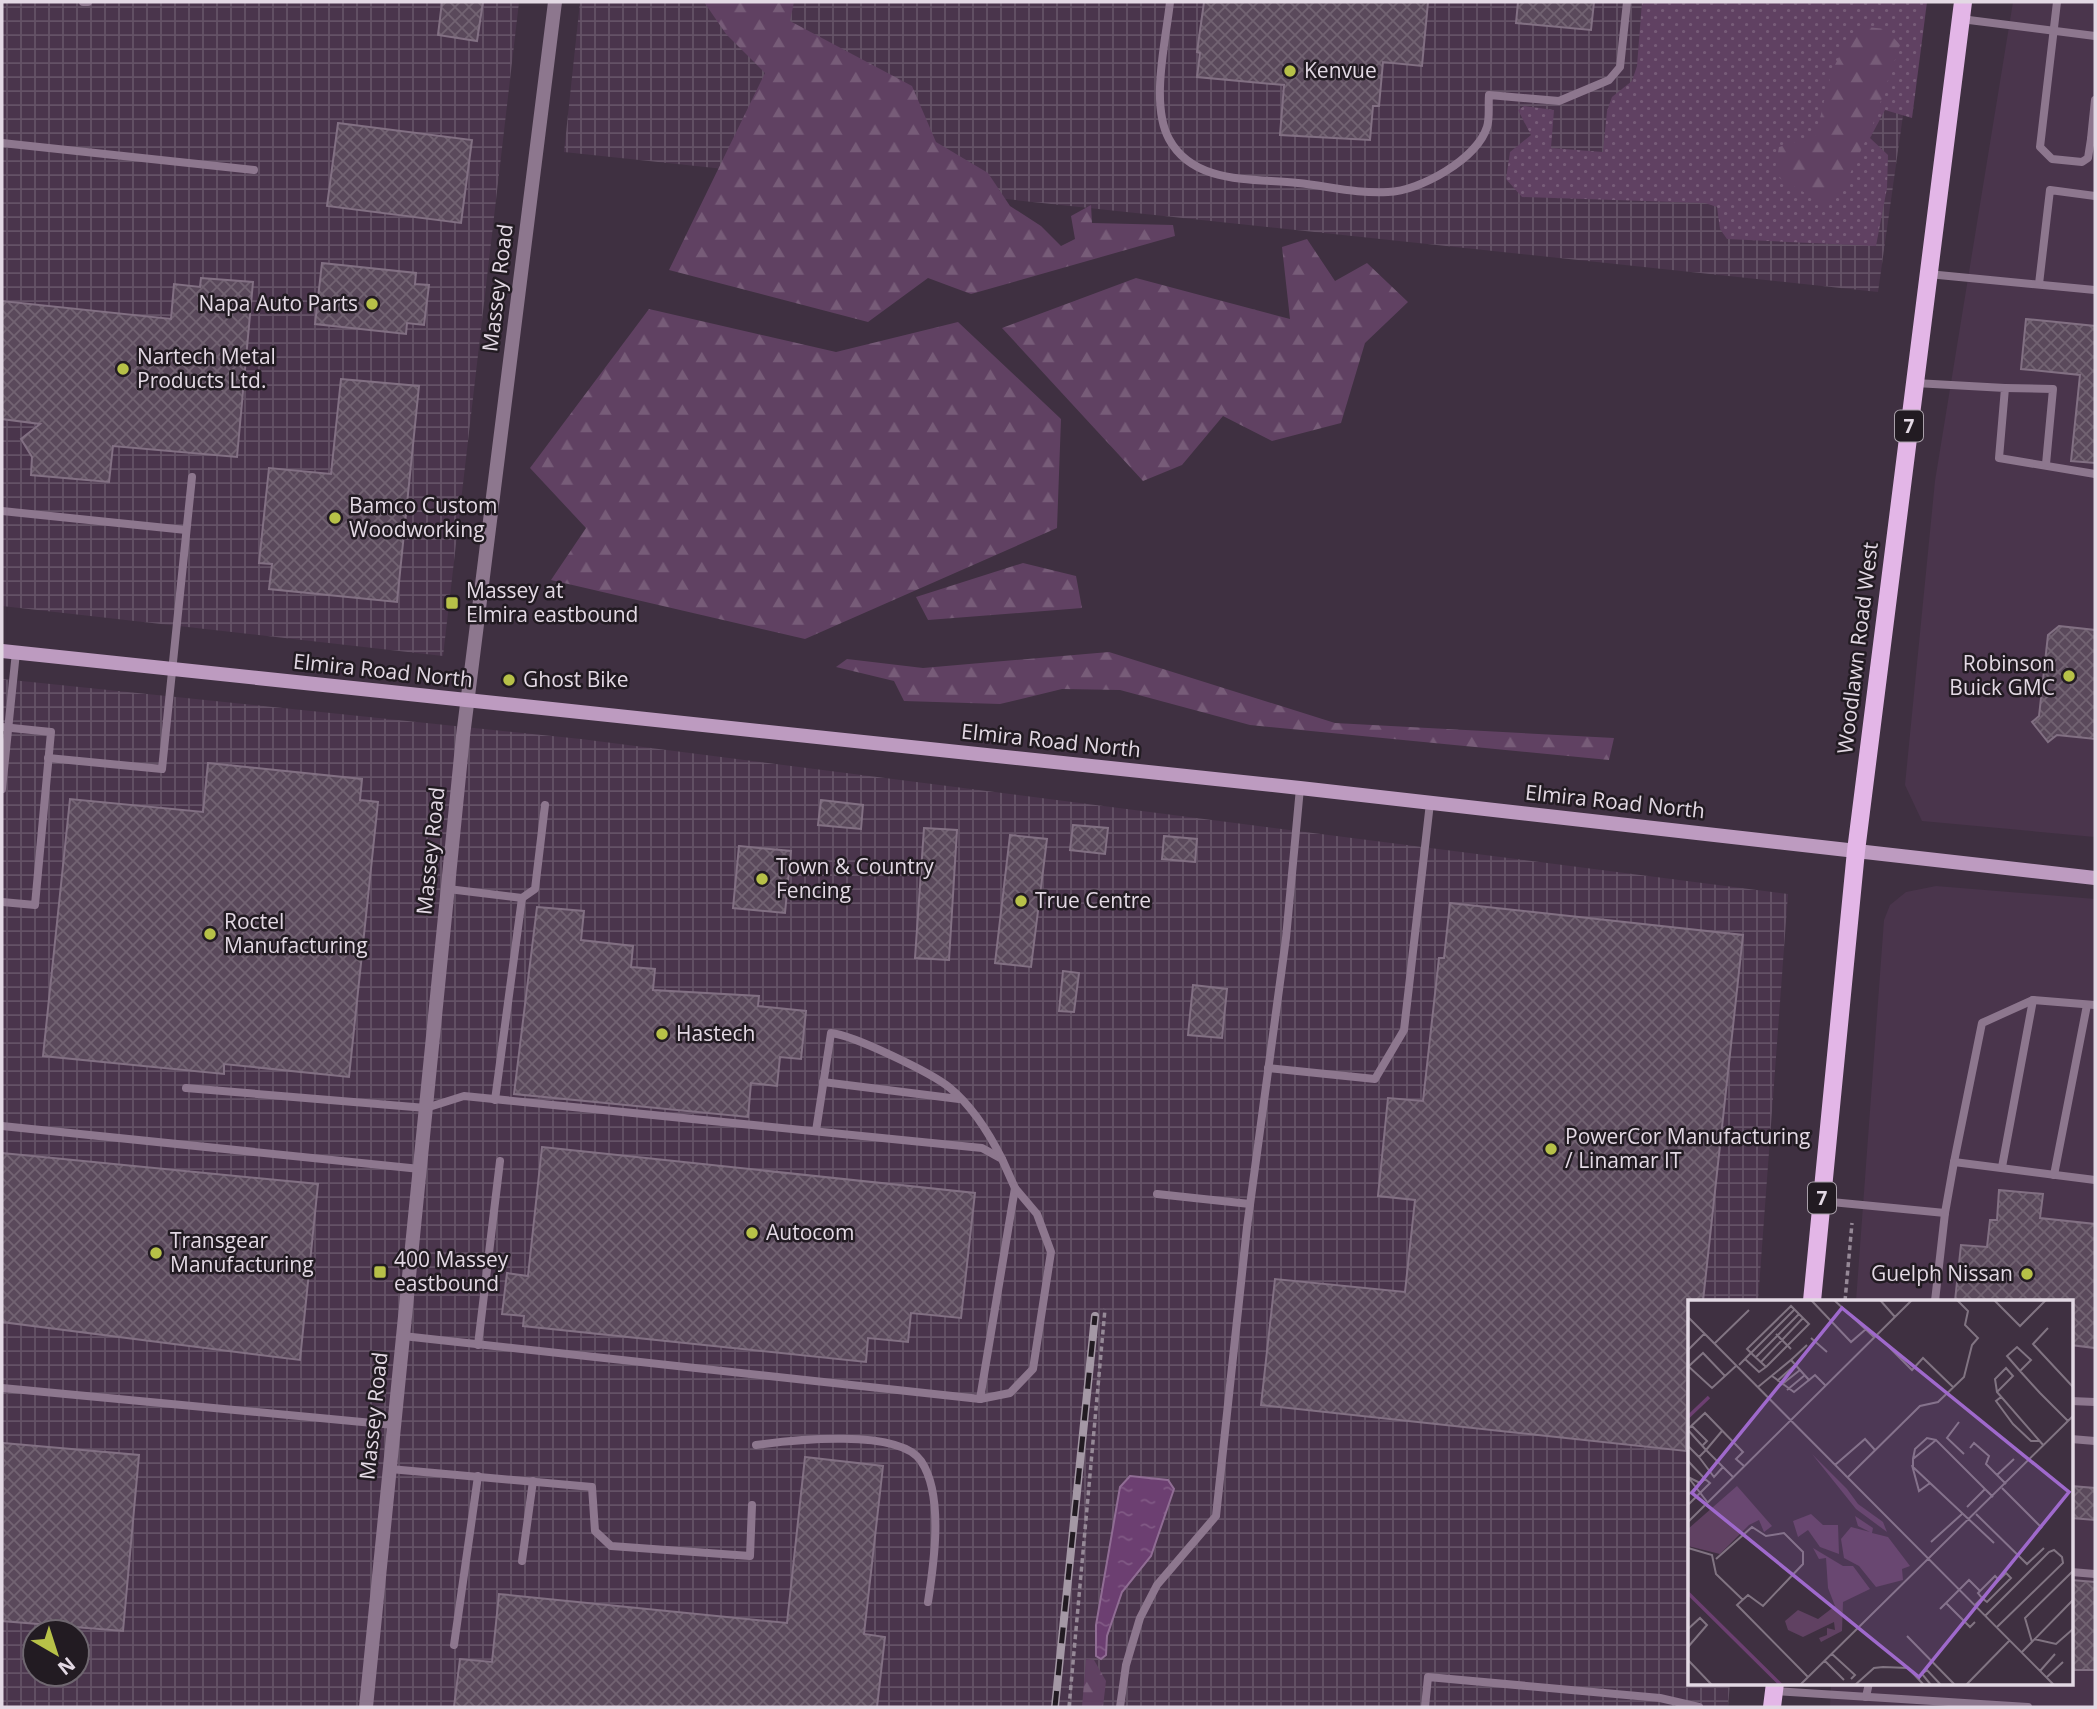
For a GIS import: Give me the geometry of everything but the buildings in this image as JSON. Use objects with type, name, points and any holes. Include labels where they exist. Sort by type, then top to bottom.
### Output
[{"type":"main road","name":"Woodlawn Road West","points":[[1812,1300],[1856,851],[1962,10]]},
{"type":"main road","name":"Elmira Road North","points":[[9,651],[1300,788],[2095,878]]},
{"type":"street","name":"Massey Road","points":[[366,1707],[467,701],[555,2]]},
{"type":"lane","points":[[83,2],[88,2]]},
{"type":"lane","points":[[1170,2],[1160,108],[1168,136],[1184,160],[1210,174],[1386,193],[1422,185],[1461,160],[1487,127],[1489,95],[1559,101],[1609,80],[1620,67],[1627,2]]},
{"type":"lane","points":[[2057,2],[2040,147],[2052,159],[2082,162],[2088,158],[2093,139],[2095,100]]},
{"type":"lane","points":[[1962,10],[2095,36]]},
{"type":"lane","points":[[2,143],[254,170]]},
{"type":"lane","points":[[2039,284],[2050,190],[2095,196]]},
{"type":"lane","points":[[1928,274],[2095,290]]},
{"type":"lane","points":[[1915,383],[2053,389],[2046,464]]},
{"type":"lane","points":[[2005,388],[1999,458],[2095,474]]},
{"type":"lane","points":[[48,758],[162,769],[192,477]]},
{"type":"lane","points":[[2,512],[186,530]]},
{"type":"lane","points":[[2,789],[9,651]]},
{"type":"lane","points":[[2,902],[35,905],[51,732],[5,728]]},
{"type":"lane","points":[[1120,1707],[1126,1665],[1139,1618],[1157,1585],[1216,1516],[1250,1204],[1286,938],[1300,788]]},
{"type":"lane","points":[[1268,1068],[1375,1080],[1404,1030],[1430,803]]},
{"type":"lane","points":[[448,889],[522,898],[535,889],[545,805]]},
{"type":"lane","points":[[495,1100],[522,898]]},
{"type":"lane","points":[[2002,1167],[2033,1000]]},
{"type":"lane","points":[[1935,1300],[1945,1213],[1982,1023],[2033,1000],[2091,1005],[2054,1175]]},
{"type":"lane","points":[[403,1336],[980,1399],[1010,1394],[1033,1369],[1051,1252],[1037,1214],[1015,1188],[987,1129],[949,1088],[840,1034],[831,1034],[816,1131]]},
{"type":"lane","points":[[823,1082],[959,1099]]},
{"type":"lane","points":[[187,1088],[426,1108],[464,1096],[982,1148],[1002,1159]]},
{"type":"lane","points":[[2,1126],[420,1169]]},
{"type":"lane","points":[[478,1345],[500,1161]]},
{"type":"lane","points":[[1954,1162],[2095,1180]]},
{"type":"lane","points":[[980,1399],[1015,1188]]},
{"type":"lane","points":[[1157,1194],[1250,1204]]},
{"type":"lane","points":[[1821,1201],[1945,1213]]},
{"type":"lane","points":[[2,1388],[394,1425]]},
{"type":"lane","points":[[2072,1401],[2095,1402]]},
{"type":"lane","points":[[756,1445],[807,1438],[894,1443],[920,1459],[932,1484],[936,1557],[928,1602]]},
{"type":"lane","points":[[2072,1439],[2095,1441]]},
{"type":"lane","points":[[390,1469],[592,1487],[595,1531],[611,1546],[750,1556],[752,1505]]},
{"type":"lane","points":[[454,1645],[478,1476]]},
{"type":"lane","points":[[522,1561],[533,1481]]},
{"type":"lane","points":[[2072,1572],[2095,1574]]},
{"type":"lane","points":[[1425,1707],[1428,1677],[1660,1698],[1699,1707]]},
{"type":"lane","points":[[1866,1697],[1868,1684]]},
{"type":"lane","points":[[1774,1694],[2028,1707]]},
{"type":"path","points":[[1845,1300],[1852,1223]]},
{"type":"path","points":[[1069,1707],[1105,1309]]},
{"type":"shaded area","points":[[2,2],[519,2],[443,656],[2,606]]},
{"type":"shaded area","points":[[580,2],[1919,2],[1878,292],[564,152]]},
{"type":"shaded area","points":[[2013,2],[2095,2],[2095,837],[1922,821],[1905,785],[1935,481]]},
{"type":"shaded area","points":[[2,679],[581,739],[1788,894],[1758,1300],[1688,1300],[1688,1684],[1730,1684],[1728,1707],[2,1707]]},
{"type":"shaded area","points":[[1936,886],[2095,899],[2095,1707],[1830,1707],[1831,1684],[2072,1684],[2072,1300],[1856,1300],[1884,920],[1890,905],[1906,892]]},
{"type":"green space","points":[[704,2],[794,2],[790,21],[912,86],[936,142],[988,173],[1010,206],[1041,226],[1061,246],[1075,239],[1071,216],[1091,205],[1092,223],[1173,225],[1175,236],[971,294],[928,278],[868,322],[669,270],[765,73],[726,34]]},
{"type":"green space","points":[[1642,2],[1927,2],[1912,118],[1885,110],[1870,138],[1888,155],[1887,188],[1876,246],[1727,239],[1720,229],[1717,207],[1705,203],[1522,197],[1506,179],[1510,152],[1531,135],[1518,110],[1524,106],[1554,110],[1551,148],[1603,152],[1607,111],[1612,97],[1632,81],[1637,66]]},
{"type":"green space","points":[[1866,27],[1886,29],[1900,45],[1872,127],[1848,178],[1824,204],[1774,175],[1779,147],[1815,136],[1836,63],[1853,38]]},
{"type":"green space","points":[[1307,239],[1335,281],[1367,263],[1408,302],[1365,343],[1341,423],[1272,441],[1223,416],[1182,465],[1143,481],[1002,328],[1136,278],[1290,319],[1282,247]]},
{"type":"green space","points":[[649,309],[836,352],[958,322],[1061,419],[1057,528],[805,639],[551,580],[586,528],[530,468]]},
{"type":"green space","points":[[1023,563],[1076,576],[1082,608],[928,620],[916,597]]},
{"type":"green space","points":[[1109,652],[1335,723],[1614,738],[1609,760],[1250,725],[1120,690],[1062,689],[1000,704],[904,701],[894,681],[836,667],[847,659],[923,668]]},
{"type":"green space","points":[[1086,1659],[1094,1660],[1106,1681],[1103,1707],[1082,1707]]},
{"type":"water","points":[[1130,1476],[1168,1480],[1174,1489],[1151,1556],[1122,1592],[1107,1636],[1106,1655],[1101,1659],[1096,1656],[1096,1625],[1120,1487]]},
{"type":"railway","points":[[1055,1707],[1095,1316]]},
{"type":"place","name":"Kenvue","points":[[1290,71]]},
{"type":"place","name":"Napa Auto Parts","points":[[372,304]]},
{"type":"place","name":"Nartech Metal Products Ltd.","points":[[123,369]]},
{"type":"place","name":"Bamco Custom Woodworking","points":[[335,518]]},
{"type":"place","name":"Massey at Elmira eastbound","points":[[452,603]]},
{"type":"place","name":"Robinson Buick GMC","points":[[2069,676]]},
{"type":"place","name":"Ghost Bike","points":[[509,680]]},
{"type":"place","name":"Town & Country Fencing","points":[[762,879]]},
{"type":"place","name":"True Centre","points":[[1021,901]]},
{"type":"place","name":"Roctel Manufacturing","points":[[210,934]]},
{"type":"place","name":"Hastech","points":[[662,1034]]},
{"type":"place","name":"PowerCor Manufacturing / Linamar IT","points":[[1551,1149]]},
{"type":"place","name":"Autocom","points":[[752,1233]]},
{"type":"place","name":"Transgear Manufacturing","points":[[156,1253]]},
{"type":"place","name":"400 Massey eastbound","points":[[380,1272]]},
{"type":"place","name":"Guelph Nissan","points":[[2027,1274]]}]
